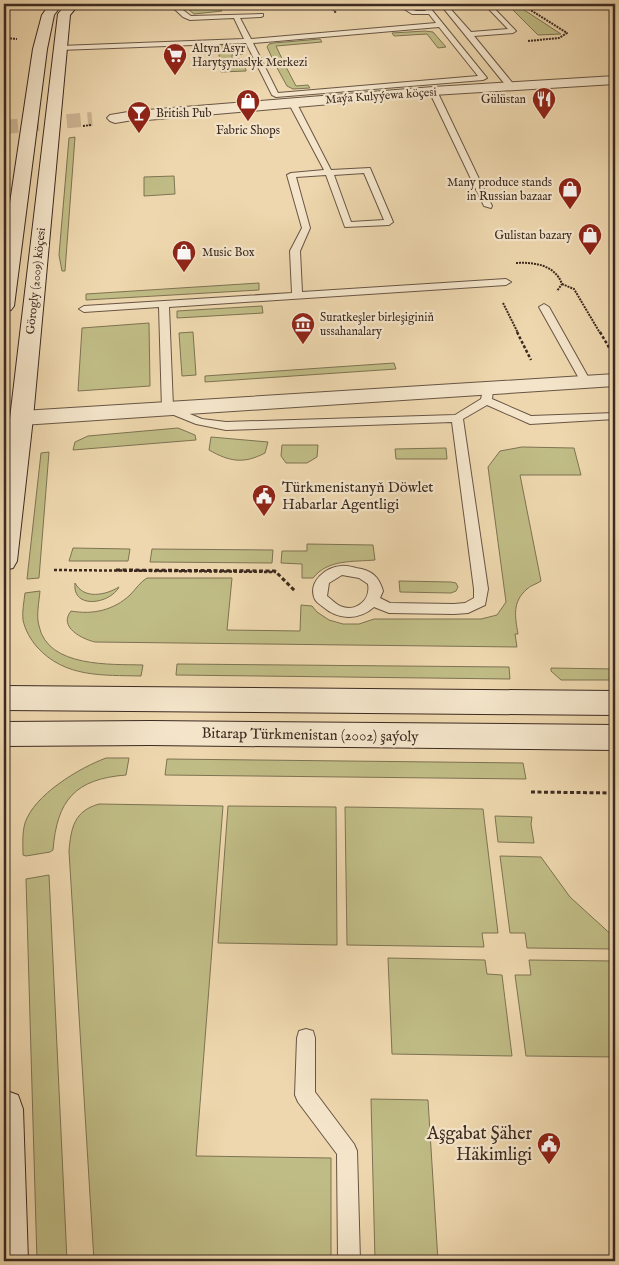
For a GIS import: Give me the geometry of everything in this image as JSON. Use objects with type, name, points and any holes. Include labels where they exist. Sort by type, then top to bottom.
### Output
[{"type":"street","name":"Görogly (2009) köçesi","points":[[4,306],[40,49],[48,15],[56,4]]},
{"type":"street","name":"Görogly (2009) köçesi","points":[[4,561],[22,418],[64,14],[73,4]]},
{"type":"street","name":"Maýa Kulyýewa köçesi","points":[[147,115],[292,102],[615,80]]},
{"type":"street","points":[[22,418],[168,409],[487,396],[586,382],[615,380]]},
{"type":"street","points":[[4,698],[615,703]]},
{"type":"street","name":"Bitarap Türkmenistan (2002) şaýoly","points":[[4,734],[150,733],[615,738]]},
{"type":"street","points":[[4,1109],[7,1261]]},
{"type":"lane","points":[[172,4],[190,18],[261,15]]},
{"type":"lane","points":[[406,4],[404,6],[409,11],[422,14],[432,12]]},
{"type":"lane","points":[[236,16],[276,95],[482,78],[424,4]]},
{"type":"lane","points":[[443,4],[470,34],[511,86]]},
{"type":"lane","points":[[470,34],[513,31],[487,4]]},
{"type":"lane","points":[[60,48],[249,41],[441,25]]},
{"type":"lane","points":[[433,92],[488,206]]},
{"type":"lane","points":[[292,102],[329,173],[348,225],[389,222],[367,170],[329,173],[290,175],[306,228],[295,251],[297,296]]},
{"type":"lane","points":[[84,309],[506,282]]},
{"type":"lane","points":[[164,304],[168,409],[200,422],[226,426],[456,418],[487,396],[530,420],[615,416]]},
{"type":"lane","points":[[544,307],[586,382]]},
{"type":"lane","points":[[373,601],[389,608],[454,609],[468,608],[480,601],[480,589],[456,418]]},
{"type":"lane","points":[[342,570],[362,572],[375,583],[377,590],[373,601],[363,609],[343,612],[326,604],[319,592],[321,583],[326,576],[342,570]]},
{"type":"lane","points":[[306,1038],[305,1095],[348,1151],[349,1261]]},
{"type":"path","points":[[522,5],[528,4]]},
{"type":"path","points":[[4,42],[7,42],[5,39],[18,39]]},
{"type":"path","points":[[562,284],[574,289],[615,359]]},
{"type":"path","points":[[499,296],[532,363]]},
{"type":"path","points":[[54,570],[275,571],[296,591],[319,592]]},
{"type":"path","points":[[531,792],[615,793]]},
{"type":"shaded area","points":[[182,4],[214,4],[222,11],[194,14]]},
{"type":"shaded area","points":[[507,4],[515,4],[561,34],[538,35]]},
{"type":"shaded area","points":[[433,32],[446,47],[438,48],[427,34],[394,36],[392,33]]},
{"type":"shaded area","points":[[320,39],[322,42],[276,46],[283,61],[274,62],[267,47],[269,44],[274,43]]},
{"type":"shaded area","points":[[241,44],[243,54],[232,55],[232,59],[244,59],[244,63],[236,64],[245,65],[246,71],[221,72],[218,45]]},
{"type":"shaded area","points":[[285,65],[296,86],[308,85],[310,88],[293,89],[287,86],[276,66]]},
{"type":"shaded area","points":[[75,137],[65,271],[62,271],[59,255],[69,138]]},
{"type":"shaded area","points":[[174,176],[175,194],[144,196],[144,177]]},
{"type":"shaded area","points":[[259,283],[259,290],[86,300],[86,294]]},
{"type":"shaded area","points":[[262,306],[263,313],[177,318],[177,311]]},
{"type":"shaded area","points":[[149,323],[150,386],[78,391],[82,328]]},
{"type":"shaded area","points":[[193,332],[196,375],[182,376],[179,333]]},
{"type":"shaded area","points":[[394,363],[396,369],[205,382],[205,376]]},
{"type":"shaded area","points":[[178,428],[195,435],[196,440],[73,450],[75,442],[88,436]]},
{"type":"shaded area","points":[[211,437],[268,442],[265,453],[250,459],[237,460],[224,457],[209,450]]},
{"type":"shaded area","points":[[282,445],[318,445],[317,457],[307,463],[286,463],[281,456]]},
{"type":"shaded area","points":[[522,447],[574,448],[581,475],[520,475],[541,581],[530,586],[522,594],[517,604],[518,634],[515,634],[517,647],[95,642],[78,635],[69,627],[67,622],[71,611],[95,612],[110,608],[124,600],[147,578],[232,578],[227,630],[300,631],[301,605],[312,606],[329,620],[343,624],[359,624],[374,619],[481,619],[497,615],[506,602],[488,467],[500,451]]},
{"type":"shaded area","points":[[446,448],[447,459],[396,459],[395,449]]},
{"type":"shaded area","points":[[49,452],[39,578],[27,579],[41,453]]},
{"type":"shaded area","points":[[307,544],[373,545],[375,560],[333,564],[326,567],[313,578],[302,578],[302,564],[281,563],[282,551],[307,551]]},
{"type":"shaded area","points":[[73,548],[130,549],[128,561],[69,561]]},
{"type":"shaded area","points":[[152,549],[273,550],[272,563],[150,562]]},
{"type":"shaded area","points":[[399,581],[451,582],[456,583],[458,587],[456,591],[451,593],[400,592]]},
{"type":"shaded area","points":[[75,583],[84,592],[89,594],[102,594],[119,587],[108,597],[92,602],[85,601],[79,597],[76,592]]},
{"type":"shaded area","points":[[40,591],[39,626],[45,640],[55,650],[67,657],[82,661],[143,665],[141,676],[85,673],[72,670],[48,657],[37,647],[27,631],[23,620],[25,593]]},
{"type":"shaded area","points":[[177,664],[509,667],[510,679],[176,675]]},
{"type":"shaded area","points":[[551,668],[615,669],[615,680],[561,680],[551,671]]},
{"type":"shaded area","points":[[106,758],[129,758],[126,775],[108,777],[82,787],[64,805],[55,833],[53,850],[23,855],[25,823],[38,802],[47,793],[83,768]]},
{"type":"shaded area","points":[[167,759],[523,763],[526,779],[165,775]]},
{"type":"shaded area","points":[[99,804],[223,806],[196,1156],[331,1158],[331,1261],[94,1261],[69,851],[75,821],[84,811]]},
{"type":"shaded area","points":[[228,806],[336,807],[337,945],[218,943]]},
{"type":"shaded area","points":[[345,807],[483,809],[498,933],[482,933],[484,947],[347,945]]},
{"type":"shaded area","points":[[495,816],[532,817],[531,824],[534,843],[498,842]]},
{"type":"shaded area","points":[[500,856],[541,857],[570,897],[615,938],[615,949],[527,948],[525,933],[510,933]]},
{"type":"shaded area","points":[[49,875],[67,1261],[37,1261],[26,879]]},
{"type":"shaded area","points":[[388,958],[485,960],[487,974],[502,975],[512,1056],[392,1054]]},
{"type":"shaded area","points":[[529,960],[615,961],[615,1057],[526,1056],[515,975],[531,975]]},
{"type":"shaded area","points":[[371,1099],[428,1100],[438,1261],[375,1261]]},
{"type":"tunnel","points":[[4,127],[92,119]]},
{"type":"place","name":"Altyn Asyr Harytşynaslyk Merkezi","points":[[175,76]]},
{"type":"place","name":"Gülüstan","points":[[544,120]]},
{"type":"place","name":"Fabric Shops","points":[[248,122]]},
{"type":"place","name":"British Pub","points":[[139,134]]},
{"type":"place","name":"Many produce stands in Russian bazaar","points":[[570,210]]},
{"type":"place","name":"Gulistan bazary","points":[[590,256]]},
{"type":"place","name":"Music Box","points":[[184,273]]},
{"type":"place","name":"Suratkeşler birleşiginiň ussahanalary","points":[[303,345]]},
{"type":"place","name":"Türkmenistanyň Döwlet Habarlar Agentligi","points":[[264,517]]},
{"type":"place","name":"Aşgabat Şäher Häkimligi","points":[[549,1165]]}]
